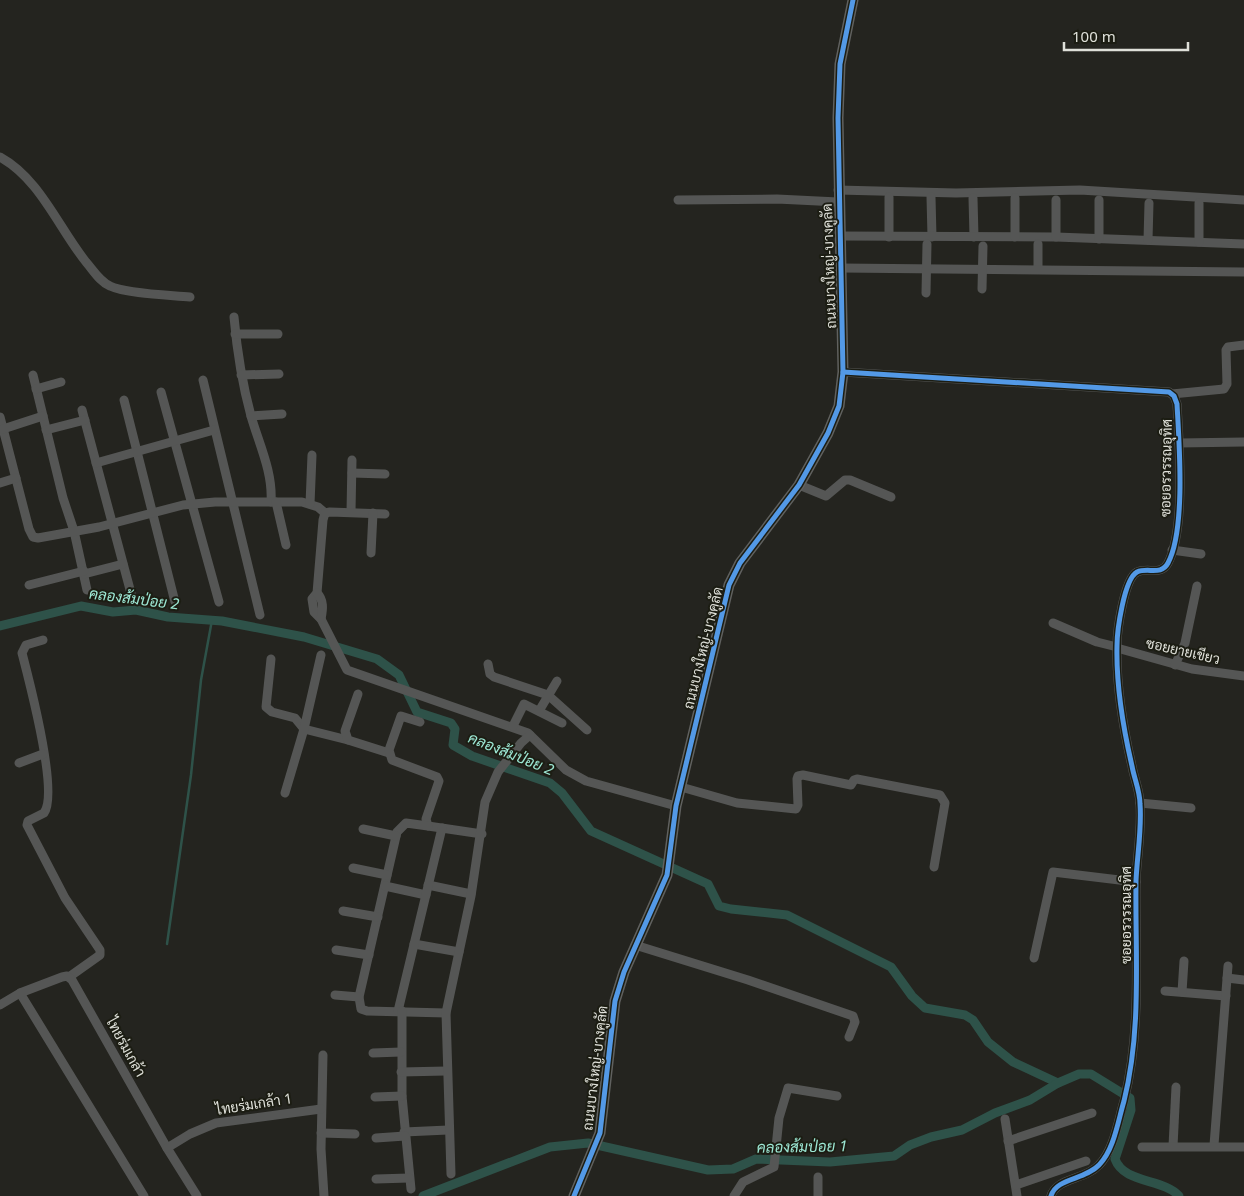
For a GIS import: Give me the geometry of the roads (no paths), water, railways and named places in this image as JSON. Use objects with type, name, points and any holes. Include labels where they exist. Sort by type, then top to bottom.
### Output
[{"type":"street","name":"ถนนบางใหญ่-บางคูลัด","points":[[574,1196],[600,1133],[615,1001],[624,972],[668,870],[676,806],[729,585],[740,562],[799,485],[834,420],[839,406],[843,372],[838,202],[840,64],[852,0]]},
{"type":"street","points":[[0,157],[18,168],[30,181],[75,248],[96,275],[110,286],[190,297]]},
{"type":"street","points":[[838,190],[956,193],[1080,190],[1244,200]]},
{"type":"street","points":[[889,197],[889,237]]},
{"type":"street","points":[[926,294],[931,197]]},
{"type":"street","points":[[972,198],[974,237]]},
{"type":"street","points":[[1015,198],[1015,237]]},
{"type":"street","points":[[678,200],[777,199],[838,202]]},
{"type":"street","points":[[1056,200],[1056,237]]},
{"type":"street","points":[[1099,200],[1099,239]]},
{"type":"street","points":[[1148,240],[1149,202]]},
{"type":"street","points":[[1199,203],[1199,242]]},
{"type":"street","points":[[840,236],[889,237],[929,241],[974,237],[1056,237],[1244,244]]},
{"type":"street","points":[[1038,244],[1038,268]]},
{"type":"street","points":[[982,289],[983,246]]},
{"type":"street","points":[[841,268],[926,270],[1038,268],[1244,272]]},
{"type":"street","points":[[234,317],[241,376],[270,478],[273,502],[286,544]]},
{"type":"street","points":[[235,334],[278,334]]},
{"type":"street","points":[[843,372],[1119,388],[1172,394],[1224,389],[1227,384],[1226,350],[1244,345]]},
{"type":"street","points":[[241,376],[279,374]]},
{"type":"street","points":[[33,375],[70,523],[74,531],[87,590]]},
{"type":"street","points":[[203,380],[260,615]]},
{"type":"street","points":[[36,389],[61,382]]},
{"type":"street","points":[[161,392],[219,602]]},
{"type":"street","name":"ซอยอรวรรณอุทิศ","points":[[1051,1196],[1054,1187],[1088,1174],[1100,1164],[1108,1152],[1124,1099],[1136,1026],[1136,882],[1140,803],[1121,711],[1117,648],[1120,619],[1132,578],[1139,571],[1159,571],[1164,568],[1172,550],[1180,492],[1177,404],[1172,394]]},
{"type":"street","points":[[124,400],[175,602]]},
{"type":"street","points":[[82,410],[132,597]]},
{"type":"street","points":[[251,416],[282,414]]},
{"type":"street","points":[[43,416],[1,424],[30,534],[33,537],[38,538],[74,531],[191,504],[273,502],[310,504],[318,507],[325,513],[385,514]]},
{"type":"street","points":[[46,430],[85,420]]},
{"type":"street","points":[[96,462],[214,430]]},
{"type":"street","points":[[1179,444],[1244,443]]},
{"type":"street","points":[[310,504],[312,455]]},
{"type":"street","points":[[351,512],[352,460]]},
{"type":"street","points":[[352,473],[385,474]]},
{"type":"street","points":[[0,483],[16,478]]},
{"type":"street","points":[[799,485],[822,496],[826,496],[845,480],[850,480],[891,497]]},
{"type":"street","points":[[325,513],[317,593],[312,599],[314,612],[320,619],[348,670],[513,726],[530,735],[566,770],[586,781],[676,806]]},
{"type":"street","points":[[371,553],[373,513]]},
{"type":"street","points":[[1172,550],[1201,554]]},
{"type":"street","points":[[29,585],[123,564]]},
{"type":"street","points":[[1175,665],[1185,642],[1197,586]]},
{"type":"street","name":"ซอยยายเขียว","points":[[1053,623],[1097,642],[1175,665],[1244,676]]},
{"type":"street","points":[[0,1005],[20,993],[62,977],[69,978],[100,955],[100,950],[65,898],[28,829],[28,821],[48,808],[49,787],[35,703],[22,653],[26,645],[43,640]]},
{"type":"street","points":[[285,792],[304,729],[322,654]]},
{"type":"street","points":[[271,660],[266,708],[272,712],[286,714],[295,718],[304,729],[389,753]]},
{"type":"street","points":[[488,664],[490,674],[494,678],[548,695],[587,730]]},
{"type":"street","points":[[539,711],[557,681]]},
{"type":"street","points":[[348,740],[345,731],[358,694]]},
{"type":"street","points":[[513,726],[521,706],[524,704],[562,723]]},
{"type":"street","points":[[420,722],[401,716],[389,753],[392,760],[437,777],[439,780],[426,819],[428,826]]},
{"type":"street","points":[[451,1174],[446,1071],[446,1013],[471,894],[482,834],[485,802],[498,772],[530,735]]},
{"type":"street","points":[[19,763],[43,754]]},
{"type":"street","points":[[681,787],[737,803],[796,809],[798,805],[797,779],[798,776],[803,774],[851,786],[854,780],[857,779],[940,795],[945,803],[934,867]]},
{"type":"street","points":[[1140,803],[1191,808]]},
{"type":"street","points":[[446,1013],[361,1009],[359,997],[396,836],[400,828],[406,823],[482,834]]},
{"type":"street","points":[[411,1189],[402,1096],[400,1011],[442,828]]},
{"type":"street","points":[[363,829],[396,836]]},
{"type":"street","points":[[353,868],[388,875]]},
{"type":"street","points":[[1034,958],[1053,872],[1136,882]]},
{"type":"street","points":[[428,885],[471,894]]},
{"type":"street","points":[[385,886],[426,895]]},
{"type":"street","points":[[343,911],[378,917]]},
{"type":"street","points":[[414,944],[458,952]]},
{"type":"street","points":[[636,946],[748,980],[853,1016],[855,1022],[849,1037]]},
{"type":"street","points":[[336,950],[369,956]]},
{"type":"street","points":[[1182,992],[1184,961]]},
{"type":"street","points":[[1214,1146],[1228,966]]},
{"type":"street","name":"ไทยร่มเกล้า","points":[[69,978],[166,1148],[198,1196]]},
{"type":"street","points":[[1227,978],[1244,980]]},
{"type":"street","points":[[1165,991],[1226,996]]},
{"type":"street","points":[[20,993],[144,1196]]},
{"type":"street","points":[[335,995],[359,997]]},
{"type":"street","points":[[373,1053],[401,1052]]},
{"type":"street","points":[[323,1055],[321,1133],[324,1196]]},
{"type":"street","points":[[402,1072],[446,1071]]},
{"type":"street","points":[[1173,1146],[1176,1086]]},
{"type":"street","points":[[734,1196],[743,1182],[774,1167],[779,1118],[788,1088],[837,1096]]},
{"type":"street","points":[[374,1097],[402,1096]]},
{"type":"street","name":"ไทยร่มเกล้า 1","points":[[166,1148],[190,1134],[216,1123],[321,1109]]},
{"type":"street","points":[[1008,1142],[1092,1113]]},
{"type":"street","points":[[1004,1119],[1018,1196]]},
{"type":"street","points":[[376,1138],[448,1130]]},
{"type":"street","points":[[321,1133],[355,1134]]},
{"type":"street","points":[[1142,1147],[1244,1147]]},
{"type":"street","points":[[1016,1185],[1086,1161]]},
{"type":"street","points":[[818,1177],[818,1196]]},
{"type":"street","points":[[376,1179],[409,1178]]},
{"type":"waterway","name":"คลองส้มป่อย 2","points":[[0,626],[81,606],[113,612],[136,610],[168,617],[222,621],[304,637],[377,659],[399,675],[417,712],[451,723],[455,729],[453,745],[472,756],[550,783],[562,793],[591,831],[708,884],[719,906],[787,915],[891,967],[912,996],[925,1008],[965,1015],[973,1020],[988,1042],[1013,1062],[1058,1083]]},
{"type":"waterway","points":[[167,944],[191,775],[201,680],[212,620]]},
{"type":"waterway","name":"คลองส้มป่อย 1","points":[[423,1196],[550,1147],[588,1143],[708,1170],[733,1169],[756,1159],[830,1162],[894,1156],[910,1145],[931,1137],[962,1130],[995,1113],[1030,1100],[1058,1083],[1079,1074],[1091,1074],[1130,1098],[1131,1110],[1115,1159],[1120,1167],[1135,1177],[1164,1186],[1179,1196]]}]
